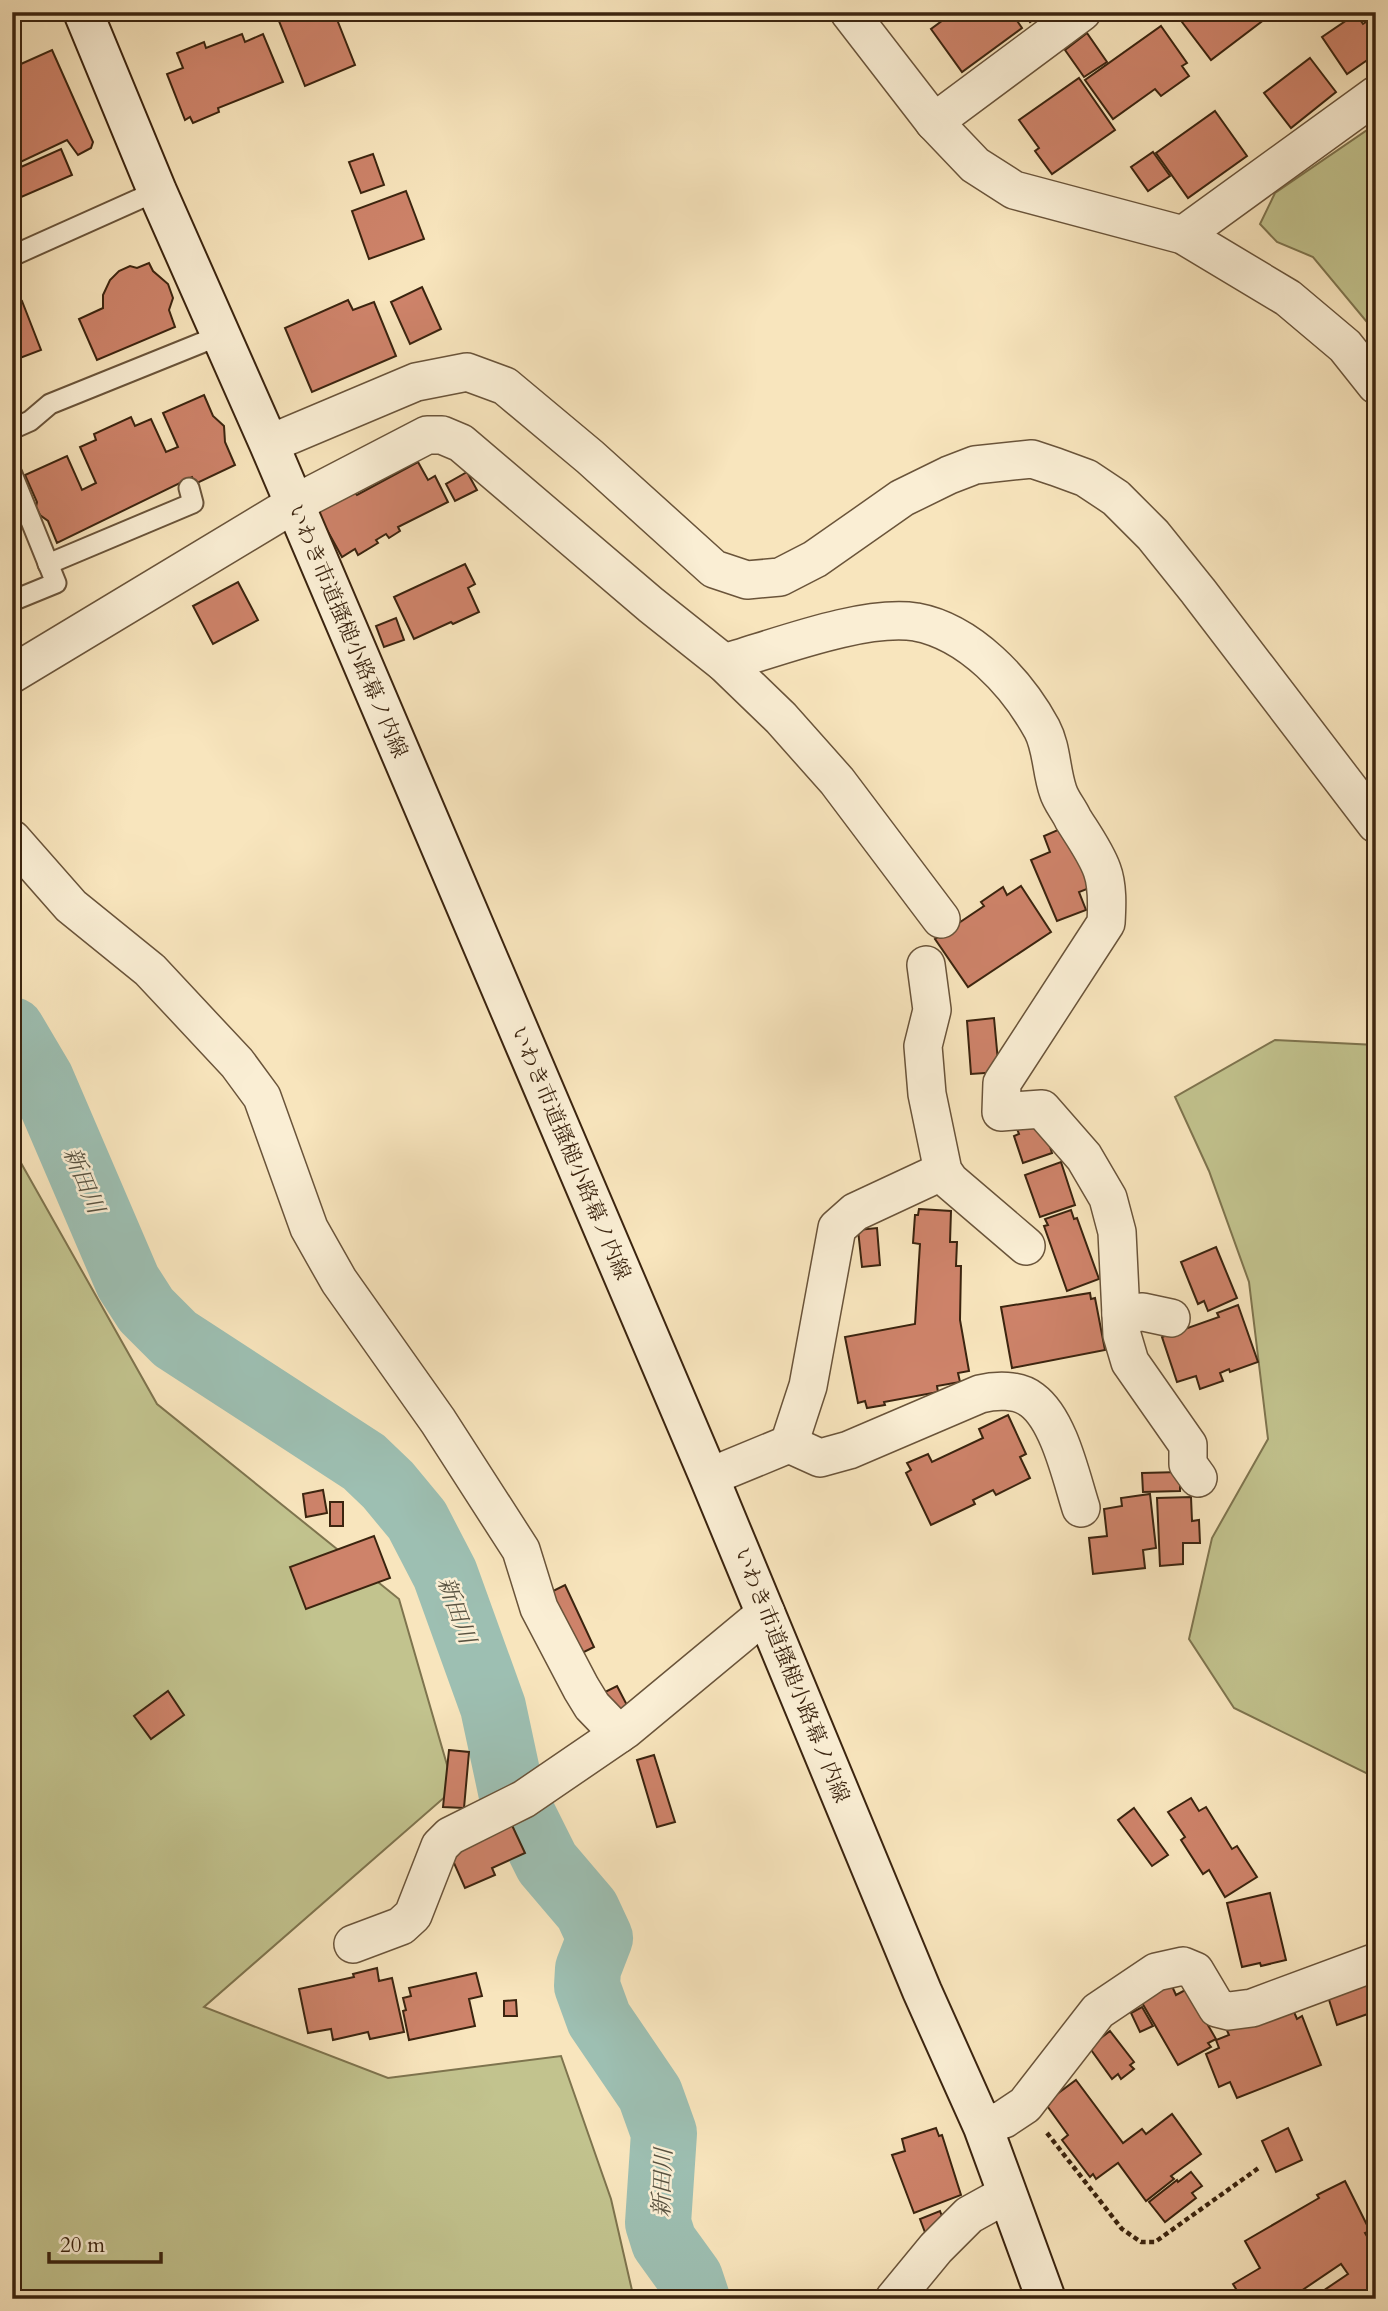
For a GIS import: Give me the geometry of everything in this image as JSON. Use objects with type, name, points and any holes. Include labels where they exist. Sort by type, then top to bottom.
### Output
[{"type":"street","points":[[849,12],[934,122],[975,165],[1014,190],[1184,235],[1288,298],[1345,346],[1375,380]]},
{"type":"street","points":[[934,122],[1082,12]]},
{"type":"street","name":"いわき市道搔槌小路幕ノ内線","points":[[93,15],[157,191],[269,444],[709,1477],[922,1991],[983,2127],[1046,2299]]},
{"type":"street","points":[[1184,235],[1376,95]]},
{"type":"street","points":[[269,444],[416,382],[467,372],[506,386],[590,457],[714,569],[747,580],[780,577],[815,559],[902,498],[975,465],[1032,459],[1056,467],[1086,478],[1116,498],[1153,536],[1376,824]]},
{"type":"street","points":[[12,674],[294,504],[427,435],[442,435],[461,443],[651,605],[724,663],[781,718],[836,781],[941,919]]},
{"type":"street","points":[[724,663],[843,628],[916,622],[958,638],[988,659],[1015,689],[1043,731],[1058,791],[1102,870],[1107,902],[1106,923],[1002,1083],[1001,1112],[1042,1108],[1084,1157],[1108,1198],[1117,1233],[1122,1335],[1130,1362],[1188,1445],[1188,1464],[1198,1478]]},
{"type":"street","points":[[12,839],[71,906],[150,970],[237,1063],[262,1097],[297,1199],[314,1238],[339,1281],[438,1421],[521,1550],[539,1608],[575,1677],[592,1706],[619,1734]]},
{"type":"street","points":[[926,965],[932,1010],[923,1046],[927,1094],[943,1171],[950,1181],[1026,1246]]},
{"type":"street","points":[[789,1444],[808,1386],[837,1228],[855,1212],[943,1171]]},
{"type":"street","points":[[1121,1314],[1143,1312],[1171,1318]]},
{"type":"street","points":[[709,1477],[789,1444],[820,1458],[849,1450],[980,1394],[993,1390],[1006,1391],[1031,1398],[1042,1410],[1056,1433],[1081,1508]]},
{"type":"street","points":[[353,1944],[401,1926],[413,1915],[440,1846],[450,1836],[514,1804],[619,1734],[766,1614]]},
{"type":"street","points":[[983,2127],[1004,2119],[1025,2105],[1098,2011],[1156,1972],[1183,1966],[1195,1971],[1217,2008],[1229,2011],[1252,2008],[1376,1962]]},
{"type":"street","points":[[894,2299],[936,2248],[969,2215],[1007,2194]]},
{"type":"lane","points":[[12,256],[157,191]]},
{"type":"lane","points":[[12,429],[30,421],[50,404],[221,335]]},
{"type":"lane","points":[[12,474],[56,583],[12,601]]},
{"type":"lane","points":[[48,564],[193,503],[189,488]]},
{"type":"path","points":[[1025,2105],[1122,2229],[1141,2242],[1155,2242],[1260,2167]]},
{"type":"green space","points":[[1376,124],[1376,333],[1313,257],[1277,242],[1260,224],[1275,193]]},
{"type":"green space","points":[[1275,1040],[1376,1045],[1376,1778],[1234,1708],[1189,1639],[1212,1538],[1268,1439],[1249,1282],[1209,1171],[1175,1097]]},
{"type":"green space","points":[[12,1147],[157,1404],[399,1599],[454,1789],[204,2007],[388,2078],[561,2056],[611,2199],[634,2299],[12,2299]]},
{"type":"building","points":[[289,12],[334,12],[355,65],[305,86],[277,16]]},
{"type":"building","points":[[954,12],[1011,12],[1022,28],[962,72],[931,29]]},
{"type":"building","points":[[1023,12],[1044,12],[1030,22]]},
{"type":"building","points":[[1195,12],[1260,12],[1265,19],[1211,60],[1182,22]]},
{"type":"building","points":[[1356,14],[1363,24],[1369,20],[1376,29],[1376,54],[1347,74],[1322,37]]},
{"type":"building","points":[[1161,26],[1187,63],[1182,66],[1189,76],[1161,96],[1155,89],[1113,119],[1085,80]]},
{"type":"building","points":[[1087,33],[1107,62],[1084,77],[1065,50]]},
{"type":"building","points":[[242,34],[245,42],[263,34],[283,82],[218,108],[219,112],[193,123],[190,117],[185,120],[167,74],[183,68],[177,53],[204,42],[206,48]]},
{"type":"building","points":[[52,50],[93,142],[91,148],[78,155],[67,140],[12,166],[12,68]]},
{"type":"building","points":[[1310,58],[1336,92],[1291,128],[1264,93]]},
{"type":"building","points":[[1079,78],[1115,130],[1052,174],[1035,151],[1039,148],[1019,120]]},
{"type":"building","points":[[1215,111],[1247,156],[1188,198],[1156,153]]},
{"type":"building","points":[[61,149],[72,175],[12,201],[12,171]]},
{"type":"building","points":[[1153,152],[1170,176],[1148,191],[1131,167]]},
{"type":"building","points":[[373,154],[384,185],[361,193],[349,162]]},
{"type":"building","points":[[406,191],[424,239],[369,259],[352,211]]},
{"type":"building","points":[[149,263],[153,271],[168,284],[173,298],[169,310],[175,327],[97,360],[79,319],[103,308],[103,295],[110,280],[119,271]]},
{"type":"building","points":[[422,287],[441,329],[410,344],[391,302]]},
{"type":"building","points":[[348,300],[353,310],[374,302],[396,356],[312,392],[285,328]]},
{"type":"building","points":[[22,301],[41,350],[12,361],[12,305]]},
{"type":"building","points":[[204,395],[213,416],[224,426],[225,442],[235,465],[195,484],[192,477],[57,543],[48,521],[40,515],[36,507],[37,502],[25,475],[67,456],[82,490],[96,483],[80,447],[96,440],[94,434],[131,417],[135,426],[151,419],[166,452],[178,447],[163,413]]},
{"type":"building","points":[[418,462],[428,480],[435,476],[448,502],[398,527],[400,531],[389,538],[386,534],[376,540],[378,543],[358,555],[355,549],[342,557],[316,510],[353,490],[357,495]]},
{"type":"building","points":[[467,472],[477,490],[455,501],[446,484]]},
{"type":"building","points":[[465,564],[475,584],[468,588],[479,612],[414,639],[394,597]]},
{"type":"building","points":[[238,582],[258,620],[213,644],[193,606]]},
{"type":"building","points":[[396,618],[404,640],[384,647],[376,626]]},
{"type":"building","points":[[1067,826],[1092,887],[1079,892],[1086,910],[1057,921],[1031,860],[1050,852],[1044,836]]},
{"type":"building","points":[[1021,886],[1051,932],[968,987],[935,939],[984,906],[981,902],[1003,887],[1007,895]]},
{"type":"building","points":[[994,1018],[999,1072],[971,1074],[967,1021]]},
{"type":"building","points":[[1040,1115],[1052,1153],[1023,1163],[1014,1136],[1019,1134],[1015,1124]]},
{"type":"building","points":[[1061,1162],[1075,1205],[1040,1217],[1025,1175]]},
{"type":"building","points":[[919,1209],[951,1211],[950,1242],[957,1242],[956,1266],[961,1266],[960,1320],[969,1371],[958,1373],[960,1382],[937,1386],[938,1392],[884,1402],[885,1405],[867,1408],[865,1401],[858,1403],[845,1337],[915,1324],[920,1244],[913,1243],[915,1215],[918,1215]]},
{"type":"building","points":[[1071,1210],[1074,1219],[1077,1218],[1099,1279],[1067,1291],[1044,1226],[1048,1225],[1045,1219]]},
{"type":"building","points":[[877,1228],[880,1265],[862,1267],[858,1230]]},
{"type":"building","points":[[1216,1247],[1237,1298],[1208,1311],[1204,1301],[1198,1304],[1181,1262]]},
{"type":"building","points":[[1090,1293],[1091,1299],[1095,1298],[1105,1350],[1012,1368],[1001,1307]]},
{"type":"building","points":[[1238,1305],[1258,1362],[1220,1373],[1223,1381],[1200,1389],[1196,1376],[1177,1382],[1162,1337],[1219,1317],[1217,1313]]},
{"type":"building","points":[[1008,1415],[1026,1454],[1020,1457],[1030,1478],[996,1495],[993,1490],[973,1500],[975,1504],[931,1525],[906,1473],[911,1470],[907,1463],[928,1454],[932,1462],[983,1438],[979,1429]]},
{"type":"building","points":[[1180,1472],[1180,1491],[1143,1492],[1142,1473]]},
{"type":"building","points":[[323,1490],[327,1513],[306,1517],[303,1494]]},
{"type":"building","points":[[1150,1494],[1156,1548],[1143,1550],[1145,1568],[1093,1574],[1089,1538],[1107,1536],[1104,1509],[1122,1506],[1121,1498]]},
{"type":"building","points":[[1191,1497],[1192,1521],[1199,1520],[1200,1543],[1183,1543],[1183,1564],[1160,1566],[1157,1498]]},
{"type":"building","points":[[330,1502],[343,1502],[343,1526],[330,1526]]},
{"type":"building","points":[[374,1536],[390,1578],[306,1609],[290,1567]]},
{"type":"building","points":[[565,1585],[594,1647],[576,1656],[547,1594]]},
{"type":"building","points":[[617,1686],[629,1709],[613,1717],[601,1694]]},
{"type":"building","points":[[168,1691],[184,1715],[151,1739],[134,1716]]},
{"type":"building","points":[[449,1750],[469,1752],[464,1808],[443,1807]]},
{"type":"building","points":[[654,1755],[675,1822],[657,1827],[637,1760]]},
{"type":"building","points":[[1191,1798],[1199,1811],[1206,1807],[1232,1849],[1237,1846],[1257,1877],[1225,1897],[1209,1870],[1203,1874],[1181,1840],[1185,1837],[1168,1812]]},
{"type":"building","points":[[1134,1808],[1168,1855],[1152,1866],[1118,1820]]},
{"type":"building","points":[[510,1821],[525,1853],[492,1868],[495,1875],[465,1888],[450,1854]]},
{"type":"building","points":[[1270,1893],[1286,1960],[1242,1967],[1227,1903]]},
{"type":"building","points":[[377,1968],[379,1981],[392,1978],[404,2032],[370,2039],[368,2032],[333,2040],[331,2029],[308,2033],[299,1989],[354,1977],[353,1974]]},
{"type":"building","points":[[476,1973],[482,1996],[469,1999],[475,2026],[409,2040],[403,1998],[411,1996],[409,1988]]},
{"type":"building","points":[[1365,1973],[1376,2002],[1376,2011],[1337,2025],[1325,1987]]},
{"type":"building","points":[[1171,1984],[1176,1995],[1187,1989],[1216,2039],[1208,2043],[1211,2047],[1178,2065],[1141,2001]]},
{"type":"building","points":[[516,2000],[517,2016],[504,2016],[504,2001]]},
{"type":"building","points":[[1291,2005],[1297,2019],[1302,2016],[1321,2065],[1237,2098],[1230,2082],[1219,2087],[1206,2054],[1219,2048],[1216,2040],[1229,2035],[1225,2026]]},
{"type":"building","points":[[1142,2007],[1153,2026],[1140,2032],[1131,2013]]},
{"type":"building","points":[[1110,2031],[1134,2062],[1130,2065],[1134,2069],[1121,2079],[1118,2074],[1112,2079],[1089,2047]]},
{"type":"building","points":[[1076,2080],[1123,2143],[1142,2129],[1146,2134],[1172,2114],[1201,2154],[1171,2176],[1174,2179],[1146,2201],[1118,2163],[1096,2179],[1093,2174],[1090,2177],[1062,2140],[1068,2135],[1045,2103]]},
{"type":"building","points":[[936,2128],[939,2136],[942,2135],[961,2195],[914,2213],[892,2155],[905,2151],[902,2139]]},
{"type":"building","points":[[1288,2128],[1302,2160],[1276,2172],[1262,2141]]},
{"type":"building","points":[[1191,2172],[1202,2186],[1192,2193],[1196,2198],[1165,2222],[1149,2202]]},
{"type":"building","points":[[1345,2181],[1370,2231],[1365,2233],[1371,2243],[1376,2241],[1376,2299],[1311,2299],[1348,2274],[1341,2264],[1298,2293],[1301,2299],[1242,2299],[1233,2284],[1260,2268],[1245,2241],[1319,2198],[1317,2195]]},
{"type":"building","points":[[940,2211],[946,2227],[926,2235],[920,2219]]},
{"type":"waterway","name":"新田川","points":[[12,1030],[41,1079],[128,1282],[146,1310],[175,1339],[364,1462],[388,1485],[417,1520],[445,1574],[493,1707],[511,1791],[547,1863],[587,1910],[600,1938],[588,1969],[587,1986],[599,2019],[650,2094],[664,2133],[658,2223],[664,2242],[690,2278],[697,2299]]}]
